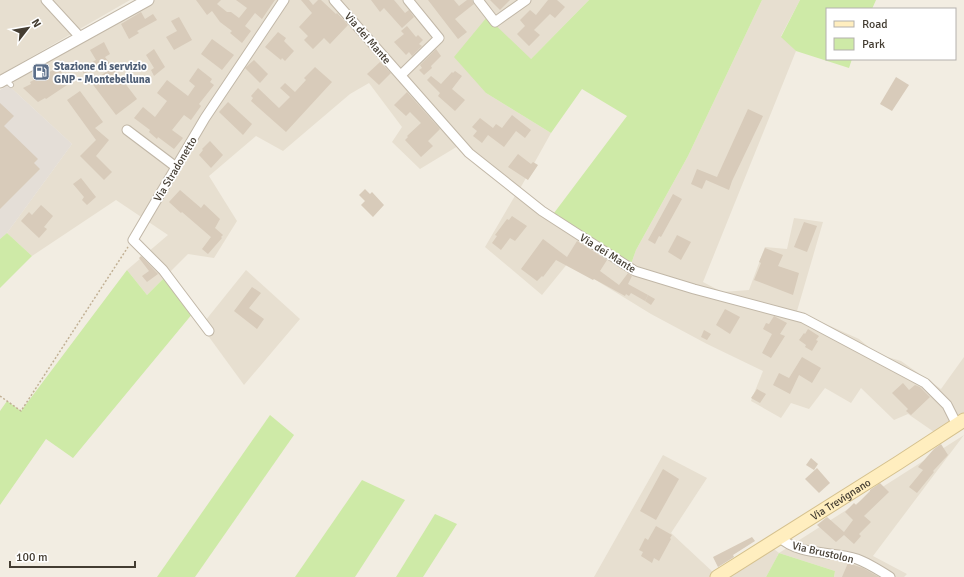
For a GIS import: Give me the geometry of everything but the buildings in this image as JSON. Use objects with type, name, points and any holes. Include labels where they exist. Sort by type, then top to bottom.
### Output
[{"type":"main road","name":"Via Trevignano","points":[[717,577],[898,463],[960,422]]},
{"type":"street","points":[[46,0],[80,37]]},
{"type":"street","points":[[6,82],[80,37],[148,0]]},
{"type":"street","name":"Via Stradonetto","points":[[133,240],[205,118],[284,0]]},
{"type":"street","name":"Via dei Mante","points":[[334,0],[469,153],[542,211],[635,271],[694,289],[803,318],[925,383],[947,405],[960,422]]},
{"type":"street","points":[[401,75],[439,38],[408,0]]},
{"type":"street","points":[[478,0],[495,22],[526,0]]},
{"type":"street","points":[[127,130],[176,167]]},
{"type":"street","points":[[133,240],[163,270],[209,331]]},
{"type":"street","name":"Via Brustolon","points":[[779,537],[787,544],[800,548],[838,554],[857,559],[878,569],[890,577]]},
{"type":"path","points":[[0,396],[21,411],[133,240]]},
{"type":"shaded area","points":[[0,0],[130,0],[0,75]]},
{"type":"shaded area","points":[[155,0],[589,0],[531,59],[486,93],[551,133],[517,194],[630,267],[636,250],[688,156],[762,0],[800,0],[781,36],[796,51],[703,282],[722,292],[749,290],[765,247],[787,249],[794,218],[823,222],[797,311],[859,339],[877,354],[901,361],[941,389],[964,357],[964,417],[937,434],[908,414],[894,420],[861,388],[851,403],[825,388],[809,409],[791,403],[781,418],[751,401],[763,371],[707,344],[651,314],[568,263],[542,295],[485,247],[516,194],[479,168],[458,146],[420,169],[392,142],[402,127],[369,83],[350,94],[283,151],[256,136],[209,176],[237,221],[214,258],[188,254],[147,295],[127,270],[168,235],[116,200],[32,256],[7,233],[72,144],[8,85]]},
{"type":"shaded area","points":[[8,85],[72,144],[7,233],[0,239],[0,90]]},
{"type":"shaded area","points":[[246,270],[300,319],[244,385],[201,326]]},
{"type":"shaded area","points":[[964,435],[873,556],[907,574],[904,577],[834,577],[835,571],[779,553]]},
{"type":"shaded area","points":[[663,455],[707,478],[671,533],[716,575],[713,577],[594,577]]},
{"type":"shaded area","points":[[774,549],[779,553],[766,577],[731,577]]},
{"type":"green space","points":[[589,0],[762,0],[688,156],[636,250],[630,267],[551,217],[627,116],[582,89],[551,133],[486,93],[454,57],[487,17],[531,59]]},
{"type":"green space","points":[[800,0],[876,0],[872,8],[826,8],[826,60],[852,60],[849,68],[796,51],[781,37]]},
{"type":"green space","points":[[7,233],[32,256],[0,288],[0,239]]},
{"type":"green space","points":[[127,270],[147,295],[165,277],[193,313],[73,458],[46,439],[0,505],[0,411],[7,401],[21,411]]},
{"type":"green space","points":[[270,415],[294,435],[195,577],[157,577]]},
{"type":"green space","points":[[362,480],[405,500],[355,577],[295,577]]},
{"type":"green space","points":[[435,514],[457,524],[423,577],[396,577]]},
{"type":"green space","points":[[779,553],[835,571],[834,577],[766,577]]},
{"type":"place","name":"Stazione di servizio GNP - Montebelluna","points":[[41,72]]}]
